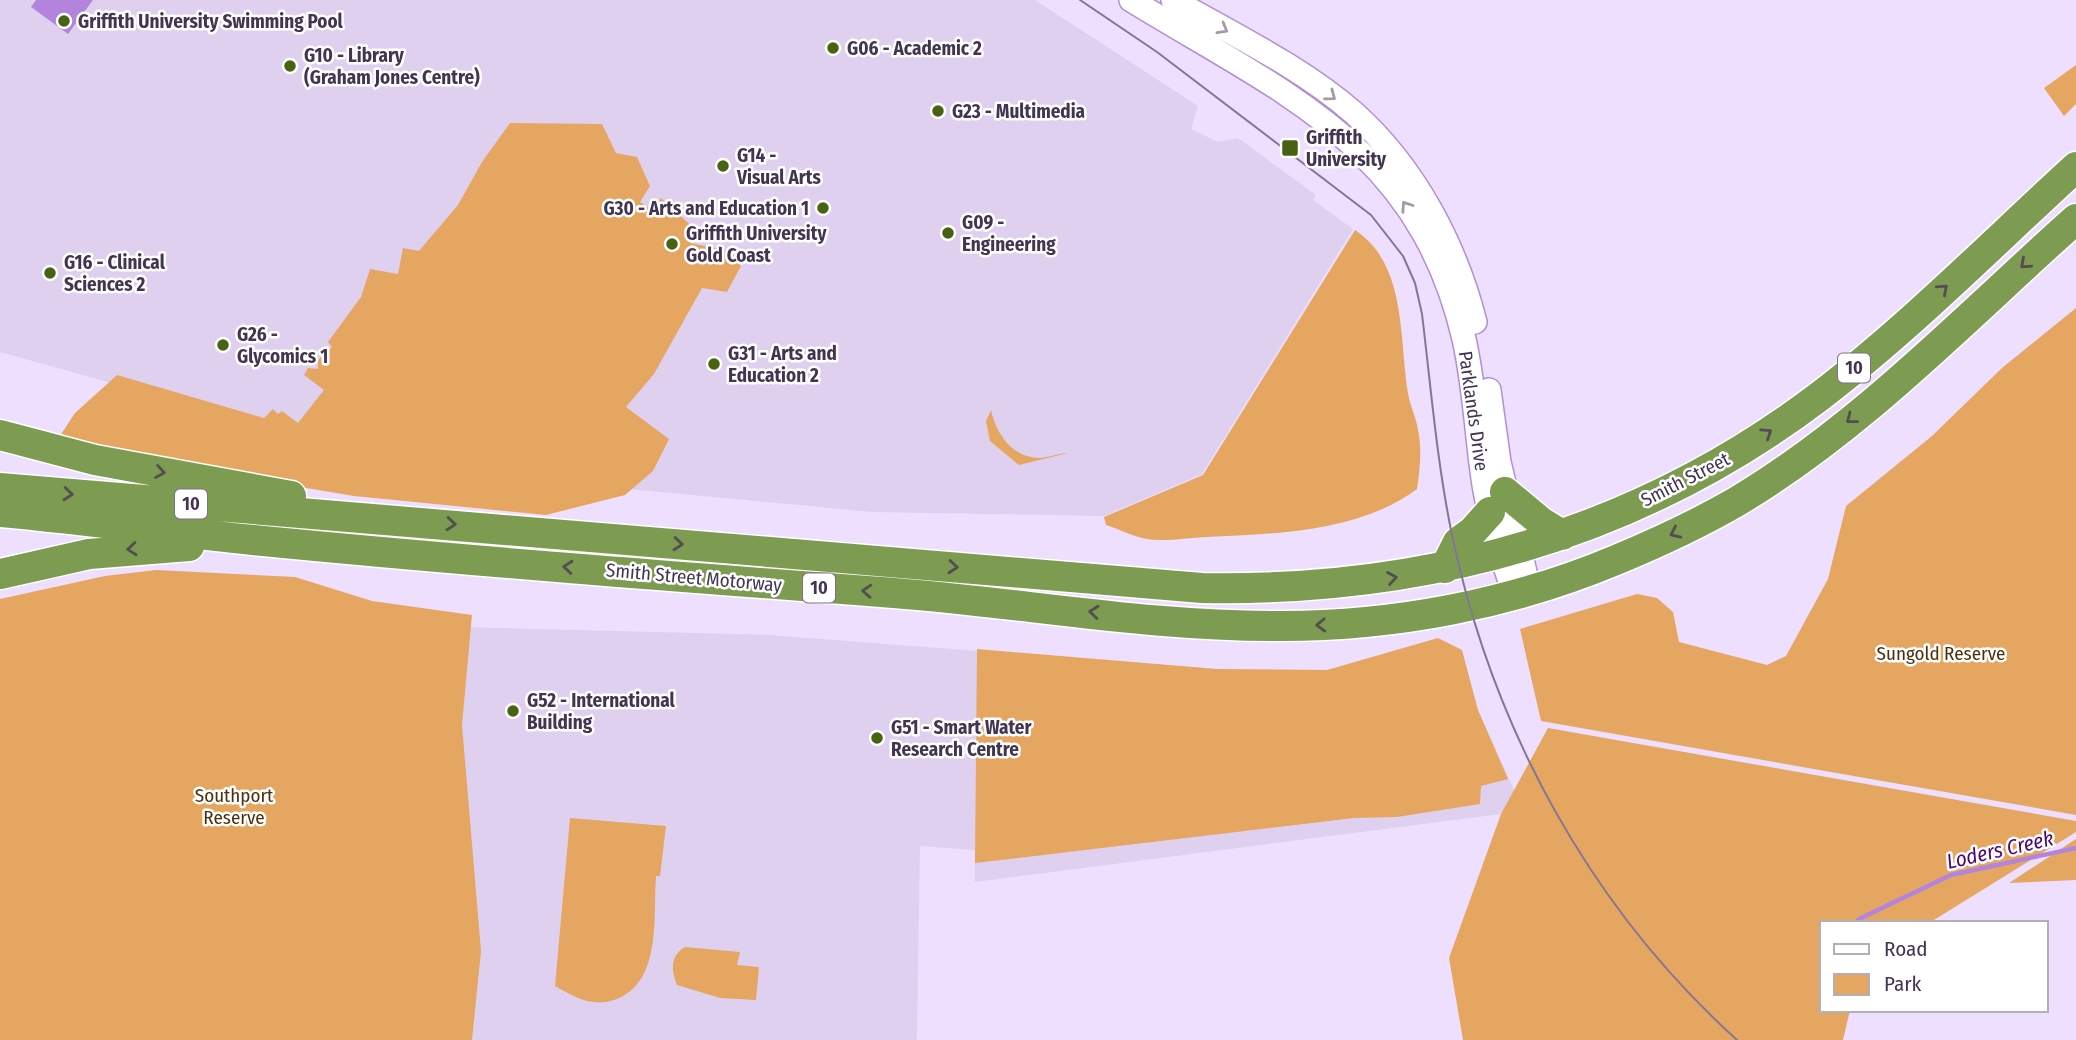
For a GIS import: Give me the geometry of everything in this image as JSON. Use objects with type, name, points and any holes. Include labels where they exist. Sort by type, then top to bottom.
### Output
[{"type":"highway","name":"Smith Street","points":[[1202,588],[1332,585],[1445,568],[1562,535],[1669,489],[1747,446],[1792,416],[1863,361],[2076,167]]},
{"type":"highway","name":"10","points":[[1521,592],[1578,575],[1654,543],[1716,513],[1767,482],[1866,407],[2076,219]]},
{"type":"highway","points":[[0,435],[95,460],[316,500],[383,518]]},
{"type":"highway","name":"Smith Street Motorway","points":[[0,488],[1202,588]]},
{"type":"highway","points":[[1445,568],[1458,542],[1473,531],[1497,502],[1562,535]]},
{"type":"highway","name":"Smith Street Motorway","points":[[0,512],[249,539],[908,594],[1222,624],[1290,626],[1389,619],[1455,609],[1521,592]]},
{"type":"highway","points":[[0,573],[100,552],[162,546],[219,546],[249,539]]},
{"type":"street","name":"Parklands Drive","points":[[1131,0],[1325,120],[1361,151],[1405,203],[1440,265],[1464,337],[1475,397],[1482,471],[1497,502]]},
{"type":"street","name":"Parklands Drive","points":[[1173,0],[1314,83],[1352,112],[1401,164],[1447,239],[1464,284],[1483,356],[1497,502],[1521,592]]},
{"type":"shaded area","name":"Griffith University Gold Coast","points":[[0,0],[1035,0],[1198,106],[1191,129],[1218,142],[1238,138],[1316,195],[1313,200],[1353,229],[1202,474],[1104,516],[872,512],[544,481],[262,425],[0,352]]},
{"type":"shaded area","name":"Griffith University Swimming Pool","points":[[36,0],[93,0],[68,34],[31,7]]},
{"type":"shaded area","points":[[272,622],[769,635],[1217,669],[1328,670],[1478,710],[1515,792],[1501,814],[975,882],[975,850],[920,846],[917,1040],[0,1040],[0,667]]},
{"type":"green space","points":[[2076,65],[2076,104],[2064,116],[2044,88]]},
{"type":"green space","points":[[510,123],[602,124],[616,153],[637,157],[650,186],[640,202],[653,210],[661,198],[697,231],[690,243],[730,251],[741,266],[727,292],[702,288],[654,374],[626,407],[669,439],[653,471],[625,495],[546,515],[354,496],[157,463],[58,439],[75,413],[117,375],[264,418],[273,409],[278,414],[282,411],[298,423],[324,390],[304,375],[308,368],[318,369],[318,360],[332,347],[328,342],[361,297],[370,269],[398,274],[403,248],[419,251],[458,205],[482,162]]},
{"type":"green space","points":[[1355,230],[1372,245],[1384,262],[1398,304],[1408,393],[1419,437],[1417,489],[1370,514],[1288,532],[1161,540],[1142,538],[1106,525],[1104,517],[1203,475]]},
{"type":"green space","name":"Sungold Reserve","points":[[2076,308],[2076,815],[1541,721],[1520,629],[1637,594],[1657,598],[1673,612],[1679,642],[1767,665],[1786,656],[1828,579],[1846,506],[1932,436],[2002,368]]},
{"type":"green space","points":[[991,410],[997,428],[1014,450],[1041,458],[1068,453],[1019,465],[990,441],[986,421]]},
{"type":"green space","name":"Southport Reserve","points":[[156,570],[295,577],[372,601],[472,615],[462,725],[481,951],[472,1040],[0,1040],[0,599],[105,576]]},
{"type":"green space","points":[[1438,638],[1462,650],[1478,710],[1508,779],[1481,786],[1480,804],[1397,817],[1354,818],[975,863],[977,649],[1217,669],[1327,670]]},
{"type":"green space","points":[[1548,728],[2076,821],[2076,832],[1932,921],[1820,921],[1820,1012],[1850,1012],[1843,1040],[1463,1040],[1449,958],[1501,814]]},
{"type":"green space","points":[[570,818],[666,826],[660,876],[656,876],[654,928],[648,963],[642,978],[631,990],[608,1002],[585,1000],[555,986]]},
{"type":"green space","points":[[2076,839],[2076,880],[2009,883]]},
{"type":"green space","points":[[685,947],[740,952],[737,965],[759,967],[756,1000],[720,998],[677,985],[674,959]]},
{"type":"waterway","name":"Loders Creek","points":[[1858,921],[1951,875],[2076,848]]},
{"type":"tram line","points":[[1080,0],[1157,52],[1371,215],[1403,256],[1415,283],[1422,314],[1438,453],[1452,535],[1470,607],[1493,677],[1521,745],[1555,810],[1593,873],[1636,932],[1684,988],[1737,1040]]},
{"type":"place","name":"Griffith University Swimming Pool","points":[[64,21]]},
{"type":"place","name":"G06 - Academic 2","points":[[833,48]]},
{"type":"place","name":"G10 - Library (Graham Jones Centre)","points":[[290,66]]},
{"type":"place","name":"G23 - Multimedia","points":[[938,111]]},
{"type":"place","name":"Griffith University","points":[[1290,148]]},
{"type":"place","name":"G14 - Visual Arts","points":[[723,166]]},
{"type":"place","name":"G30 - Arts and Education 1","points":[[823,208]]},
{"type":"place","name":"G09 - Engineering","points":[[948,233]]},
{"type":"place","name":"Griffith University Gold Coast","points":[[672,244]]},
{"type":"place","name":"G16 - Clinical Sciences 2","points":[[50,273]]},
{"type":"place","name":"G26 - Glycomics 1","points":[[223,345]]},
{"type":"place","name":"G31 - Arts and Education 2","points":[[714,364]]},
{"type":"place","name":"G52 - International Building","points":[[513,711]]},
{"type":"place","name":"G51 - Smart Water Research Centre","points":[[877,738]]}]
